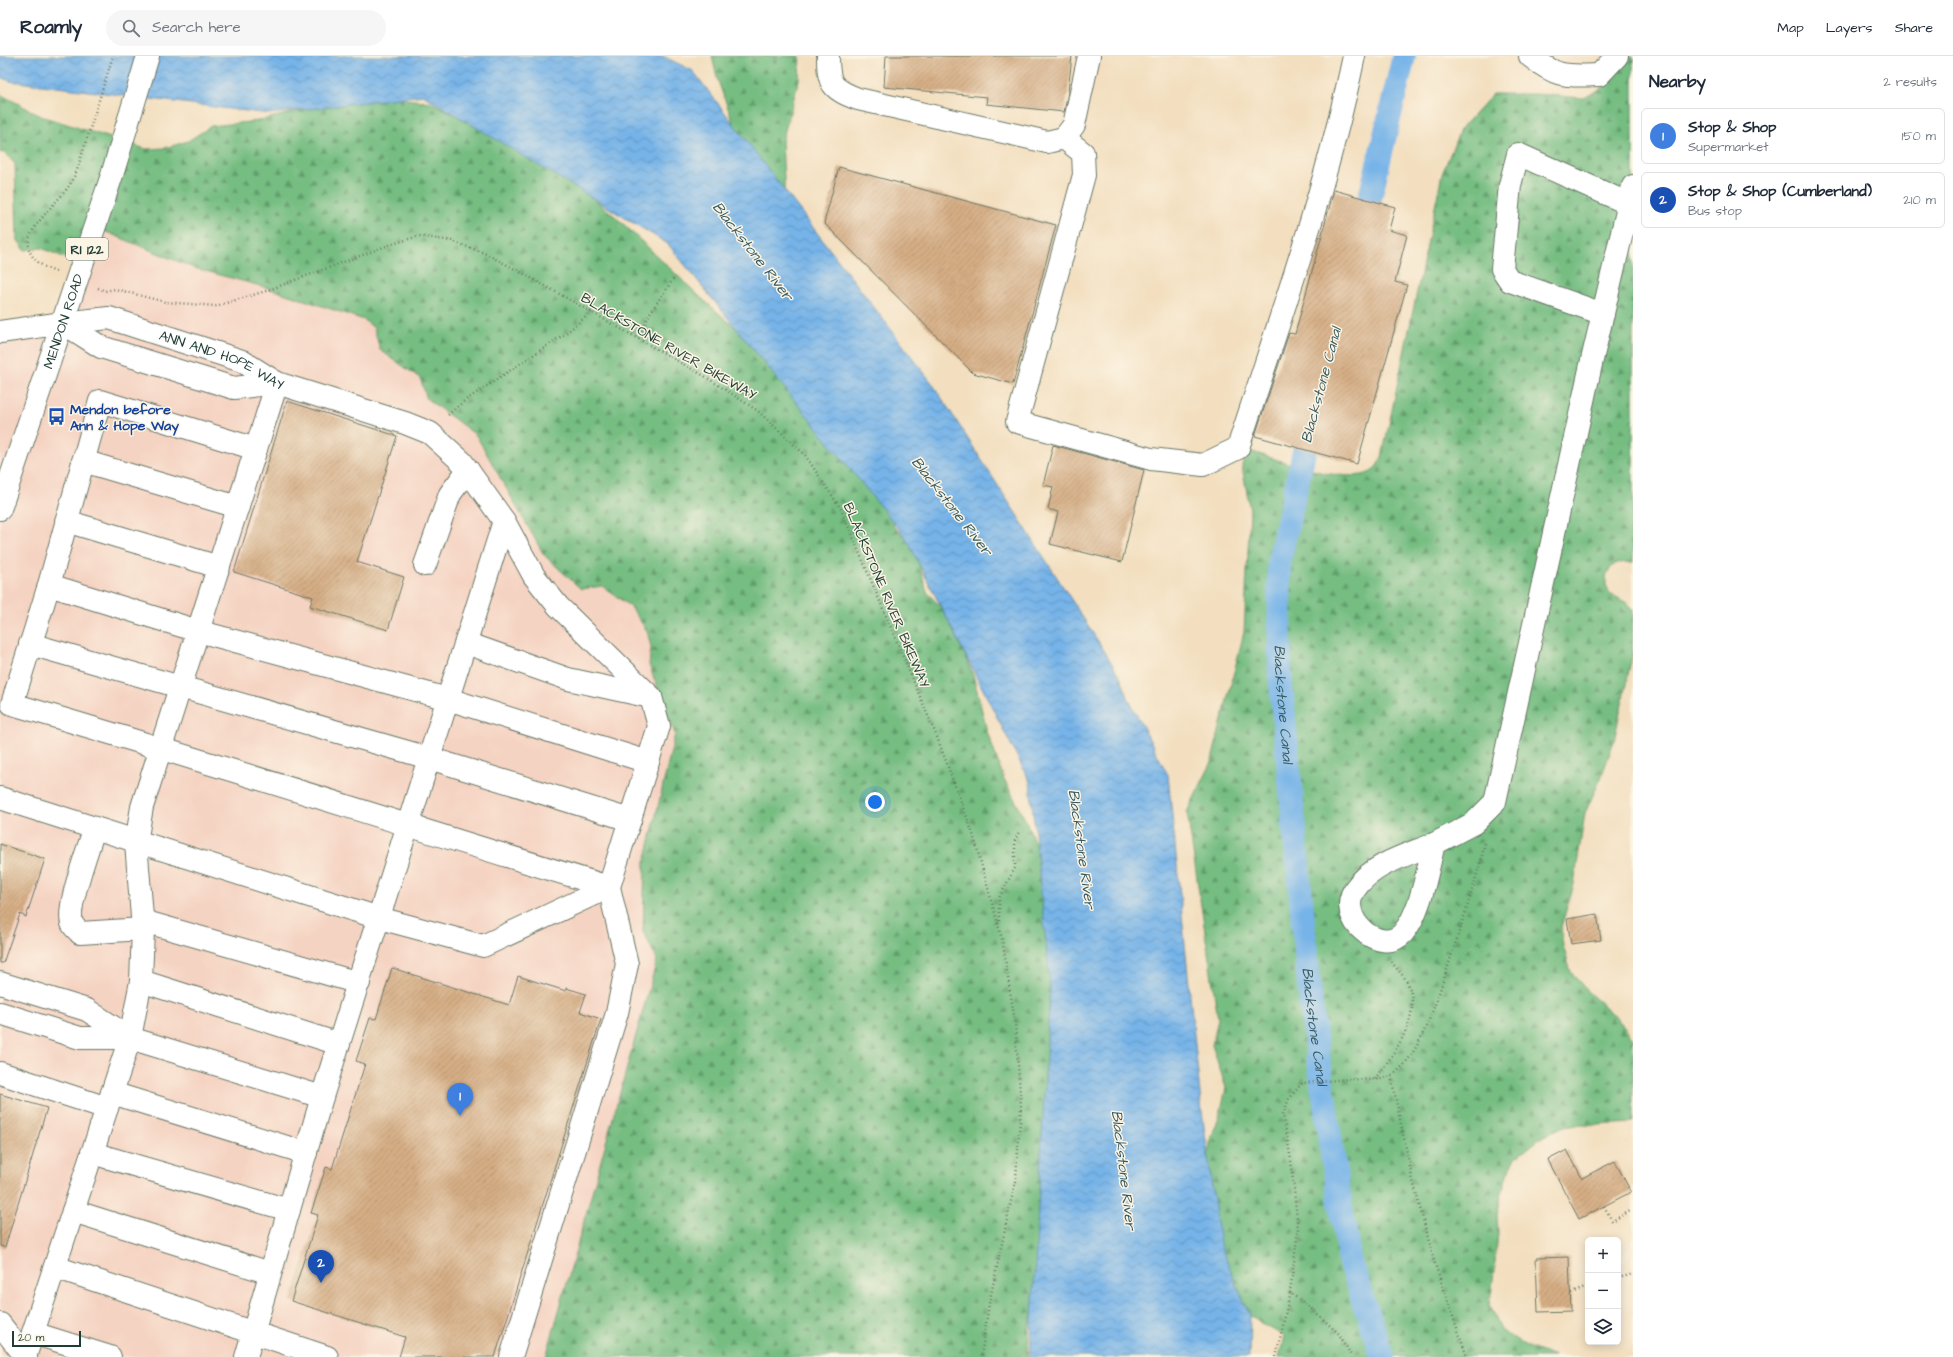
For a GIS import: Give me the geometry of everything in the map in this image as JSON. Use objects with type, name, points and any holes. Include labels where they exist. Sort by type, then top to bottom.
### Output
[{"type":"main road","name":"MENDON ROAD","points":[[0,509],[112,175],[148,56]]},
{"type":"main road","points":[[828,56],[828,70],[832,86],[843,93],[858,99],[1047,142],[1064,138],[1074,125],[1088,56]]},
{"type":"main road","points":[[1064,138],[1083,153],[1084,175],[1018,422],[1151,459],[1203,465],[1238,448],[1316,208],[1354,56]]},
{"type":"main road","points":[[1530,56],[1547,70],[1565,76],[1599,76],[1617,56]]},
{"type":"main road","points":[[1434,844],[1419,899],[1412,918],[1402,934],[1392,939],[1378,939],[1357,926],[1350,910],[1350,903],[1355,889],[1368,875],[1381,867],[1434,844],[1474,823],[1495,802],[1603,314],[1631,195],[1518,154],[1510,184],[1502,269],[1510,281],[1603,314]]},
{"type":"main road","name":"ANN AND HOPE WAY","points":[[0,332],[109,318],[242,361],[277,383]]},
{"type":"main road","name":"ANN AND HOPE WAY","points":[[63,323],[101,347],[234,388],[277,383]]},
{"type":"main road","points":[[26,1357],[130,1038],[141,981],[143,925],[136,843],[142,807],[277,383],[405,423],[430,433],[462,462],[468,470],[504,521],[534,576],[558,606],[651,697],[659,726],[609,887],[628,964],[617,1013],[511,1357]]},
{"type":"main road","points":[[256,450],[100,401],[49,585],[12,704],[161,747],[408,826],[609,887]]},
{"type":"main road","points":[[83,461],[238,507]]},
{"type":"main road","points":[[425,565],[450,494],[468,470]]},
{"type":"main road","points":[[66,521],[219,567]]},
{"type":"main road","points":[[246,1357],[322,1098],[504,521]]},
{"type":"main road","points":[[49,585],[198,631],[448,699],[648,762]]},
{"type":"main road","points":[[466,643],[568,678],[651,697]]},
{"type":"main road","points":[[30,644],[429,758],[630,820]]},
{"type":"main road","points":[[0,798],[136,843],[379,918],[483,946],[609,887]]},
{"type":"main road","points":[[94,829],[75,891],[72,909],[72,923],[80,933],[143,925],[358,983]]},
{"type":"main road","points":[[141,981],[339,1044]]},
{"type":"main road","points":[[0,983],[87,1010],[130,1038],[322,1098]]},
{"type":"main road","points":[[0,1013],[80,1038],[130,1038]]},
{"type":"main road","points":[[0,1073],[306,1153]]},
{"type":"main road","points":[[92,1153],[289,1210]]},
{"type":"main road","points":[[73,1211],[270,1273]]},
{"type":"main road","points":[[55,1267],[327,1357]]},
{"type":"main road","points":[[0,1324],[26,1357]]},
{"type":"main road","points":[[33,1333],[110,1357]]},
{"type":"path","name":"BLACKSTONE RIVER BIKEWAY","points":[[113,56],[77,170],[70,185],[45,215],[28,239],[29,250],[42,267],[105,291],[115,289],[165,302],[216,306],[254,296],[389,245],[419,236],[452,242],[484,253],[592,312],[706,377],[758,411],[805,455],[833,496],[841,509],[937,737],[973,834],[1002,939],[1015,1022],[1021,1107],[1016,1178],[989,1304],[981,1357]]},
{"type":"path","points":[[638,338],[650,313],[674,278]]},
{"type":"path","points":[[448,415],[474,394],[566,333],[592,312]]},
{"type":"path","points":[[998,926],[999,898],[1015,868],[1015,840],[1019,832]]},
{"type":"path","points":[[1276,1357],[1290,1293],[1298,1230],[1291,1160],[1286,1139],[1283,1114],[1288,1099],[1302,1083],[1351,1079],[1374,1080],[1391,1076],[1410,1055],[1430,1018],[1477,880],[1486,841]]},
{"type":"path","points":[[1374,1080],[1399,1044],[1406,1031],[1411,1014],[1411,993],[1406,981],[1390,959],[1392,939]]},
{"type":"path","points":[[1391,1076],[1412,1177],[1434,1261],[1467,1357]]},
{"type":"path","points":[[1604,1206],[1612,1220],[1630,1211]]},
{"type":"path","points":[[1621,1277],[1633,1274]]},
{"type":"path","points":[[1570,1293],[1585,1288]]},
{"type":"path","points":[[1290,1293],[1313,1310],[1339,1334],[1352,1357]]},
{"type":"shaded area","points":[[104,231],[194,268],[268,288],[364,320],[374,328],[380,350],[420,378],[427,399],[475,435],[544,555],[602,586],[631,607],[647,631],[651,647],[649,665],[675,734],[645,862],[643,931],[657,960],[546,1357],[0,1357],[0,328],[51,326]]},
{"type":"green space","points":[[712,56],[800,56],[799,80],[782,141],[787,236],[766,213],[717,78]]},
{"type":"green space","points":[[1627,56],[1633,56],[1633,562],[1617,563],[1611,567],[1606,577],[1606,585],[1610,594],[1628,603],[1633,611],[1632,656],[1614,741],[1601,778],[1585,813],[1574,884],[1561,927],[1563,946],[1571,972],[1588,992],[1612,1013],[1633,1038],[1633,1123],[1598,1125],[1580,1124],[1564,1126],[1542,1137],[1517,1157],[1507,1173],[1497,1214],[1498,1234],[1490,1306],[1501,1330],[1520,1344],[1555,1357],[1279,1357],[1284,1336],[1235,1308],[1216,1293],[1207,1162],[1211,1138],[1220,1114],[1226,1088],[1212,1045],[1218,1019],[1187,812],[1211,764],[1244,632],[1250,510],[1242,466],[1246,450],[1309,469],[1344,476],[1359,475],[1371,472],[1374,469],[1382,457],[1442,174],[1460,130],[1493,94],[1535,94],[1584,98],[1610,83]]},
{"type":"green space","points":[[0,94],[41,116],[146,149],[165,148],[188,141],[211,126],[258,121],[330,103],[396,98],[431,102],[556,169],[616,217],[699,296],[783,369],[888,504],[894,527],[906,538],[918,560],[927,592],[943,610],[965,655],[973,675],[987,731],[1004,779],[1027,823],[1038,851],[1055,922],[1033,1308],[1029,1330],[1028,1357],[546,1357],[657,960],[643,931],[645,862],[675,734],[649,665],[651,647],[647,631],[631,607],[602,586],[581,589],[544,555],[476,435],[427,399],[420,378],[380,350],[374,328],[364,320],[268,288],[194,268],[104,231],[81,264],[41,248],[25,250],[17,239],[15,164],[4,152],[0,153]]},
{"type":"water","name":"Blackstone River","points":[[0,56],[663,56],[693,71],[932,383],[1105,652],[1121,679],[1130,702],[1168,775],[1201,1104],[1220,1244],[1250,1316],[1249,1357],[1030,1357],[1050,985],[1030,782],[906,538],[668,244],[423,95],[269,114],[10,81],[0,77]]},
{"type":"building","points":[[886,56],[1072,56],[1064,112],[986,104],[987,97],[884,87]]},
{"type":"building","points":[[839,167],[1056,225],[1013,384],[973,373],[824,223]]},
{"type":"building","points":[[1334,190],[1395,207],[1389,230],[1407,235],[1395,282],[1407,285],[1357,464],[1255,436],[1289,333],[1295,334]]},
{"type":"building","points":[[287,401],[397,436],[357,562],[404,577],[388,630],[310,606],[313,597],[234,572]]},
{"type":"building","points":[[1053,445],[1144,470],[1122,562],[1050,544],[1058,512],[1048,509],[1053,487],[1043,485]]},
{"type":"building","points":[[0,844],[45,859],[26,917],[20,914],[3,963],[0,963]]},
{"type":"building","points":[[1597,914],[1601,940],[1571,944],[1567,919]]},
{"type":"building","points":[[392,968],[509,1005],[518,976],[566,991],[566,988],[586,994],[580,1012],[601,1019],[495,1357],[399,1357],[405,1337],[291,1301],[318,1215],[311,1213],[326,1167],[332,1169],[365,1064],[356,1061],[370,1018],[376,1019]]},
{"type":"building","points":[[0,1094],[47,1108],[5,1247],[0,1246]]},
{"type":"building","points":[[1567,1150],[1582,1178],[1615,1161],[1631,1192],[1579,1219],[1548,1160]]},
{"type":"building","points":[[1569,1257],[1571,1311],[1538,1312],[1536,1258]]},
{"type":"waterway","name":"Blackstone Canal","points":[[1362,231],[1404,56]]},
{"type":"waterway","name":"Blackstone Canal","points":[[1312,417],[1279,561],[1280,675],[1311,1006],[1333,1159],[1350,1263],[1383,1357]]},
{"type":"place","name":"Mendon before Ann & Hope Way","points":[[57,417]]},
{"type":"place","name":"Stop & Shop","points":[[460,1116]]},
{"type":"place","name":"Stop & Shop (Cumberland)","points":[[321,1283]]}]
